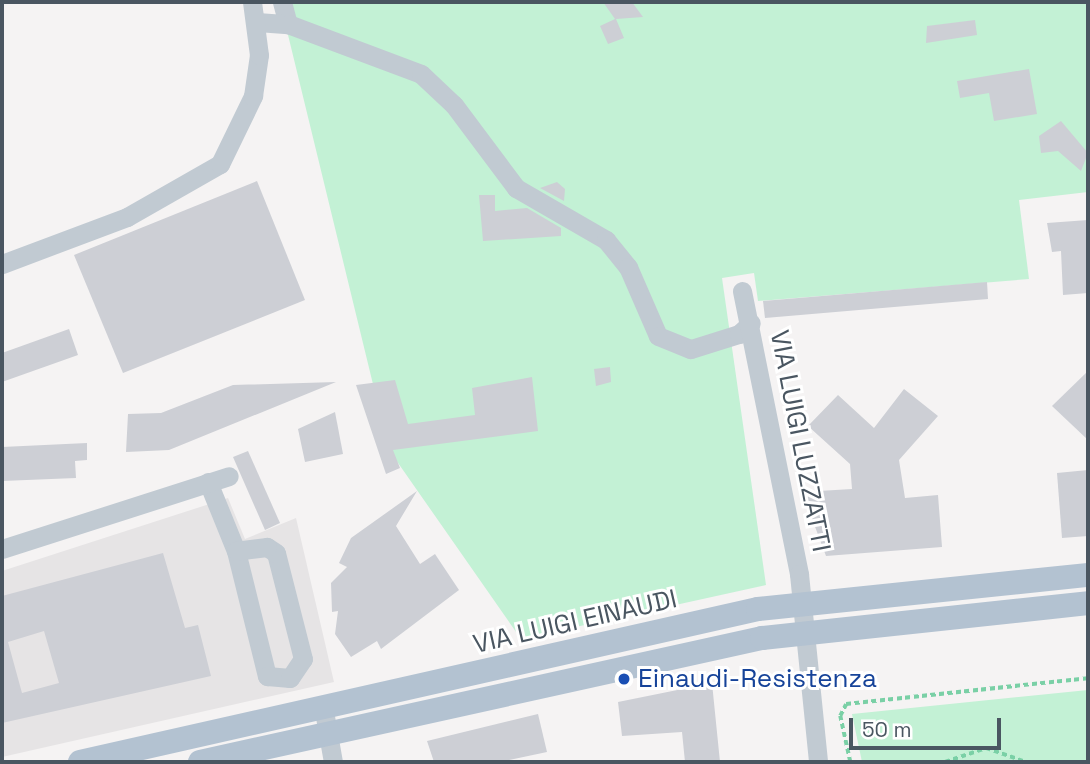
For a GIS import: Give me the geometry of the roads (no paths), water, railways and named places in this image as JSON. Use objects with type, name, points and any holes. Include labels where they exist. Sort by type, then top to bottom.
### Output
[{"type":"main road","name":"VIA LUIGI EINAUDI","points":[[200,762],[326,722],[803,603],[1088,575]]},
{"type":"main road","name":"VIA LUIGI EINAUDI","points":[[80,762],[326,722],[806,633],[1088,603]]},
{"type":"street","points":[[2,264],[127,218],[220,164],[253,96],[257,22],[252,2]]},
{"type":"street","points":[[282,2],[288,24]]},
{"type":"street","points":[[257,22],[288,24],[421,74],[454,105],[516,188],[606,240],[628,267],[658,336],[691,349],[739,334],[751,323]]},
{"type":"street","name":"VIA LUIGI LUZZATTI","points":[[742,291],[751,323],[803,603],[818,762]]},
{"type":"street","points":[[2,550],[229,476]]},
{"type":"street","points":[[208,482],[236,551],[267,676],[290,678],[303,659],[276,553],[267,547],[236,551]]},
{"type":"street","points":[[326,722],[333,762]]},
{"type":"place","name":"Einaudi-Resistenza","points":[[624,679]]}]
